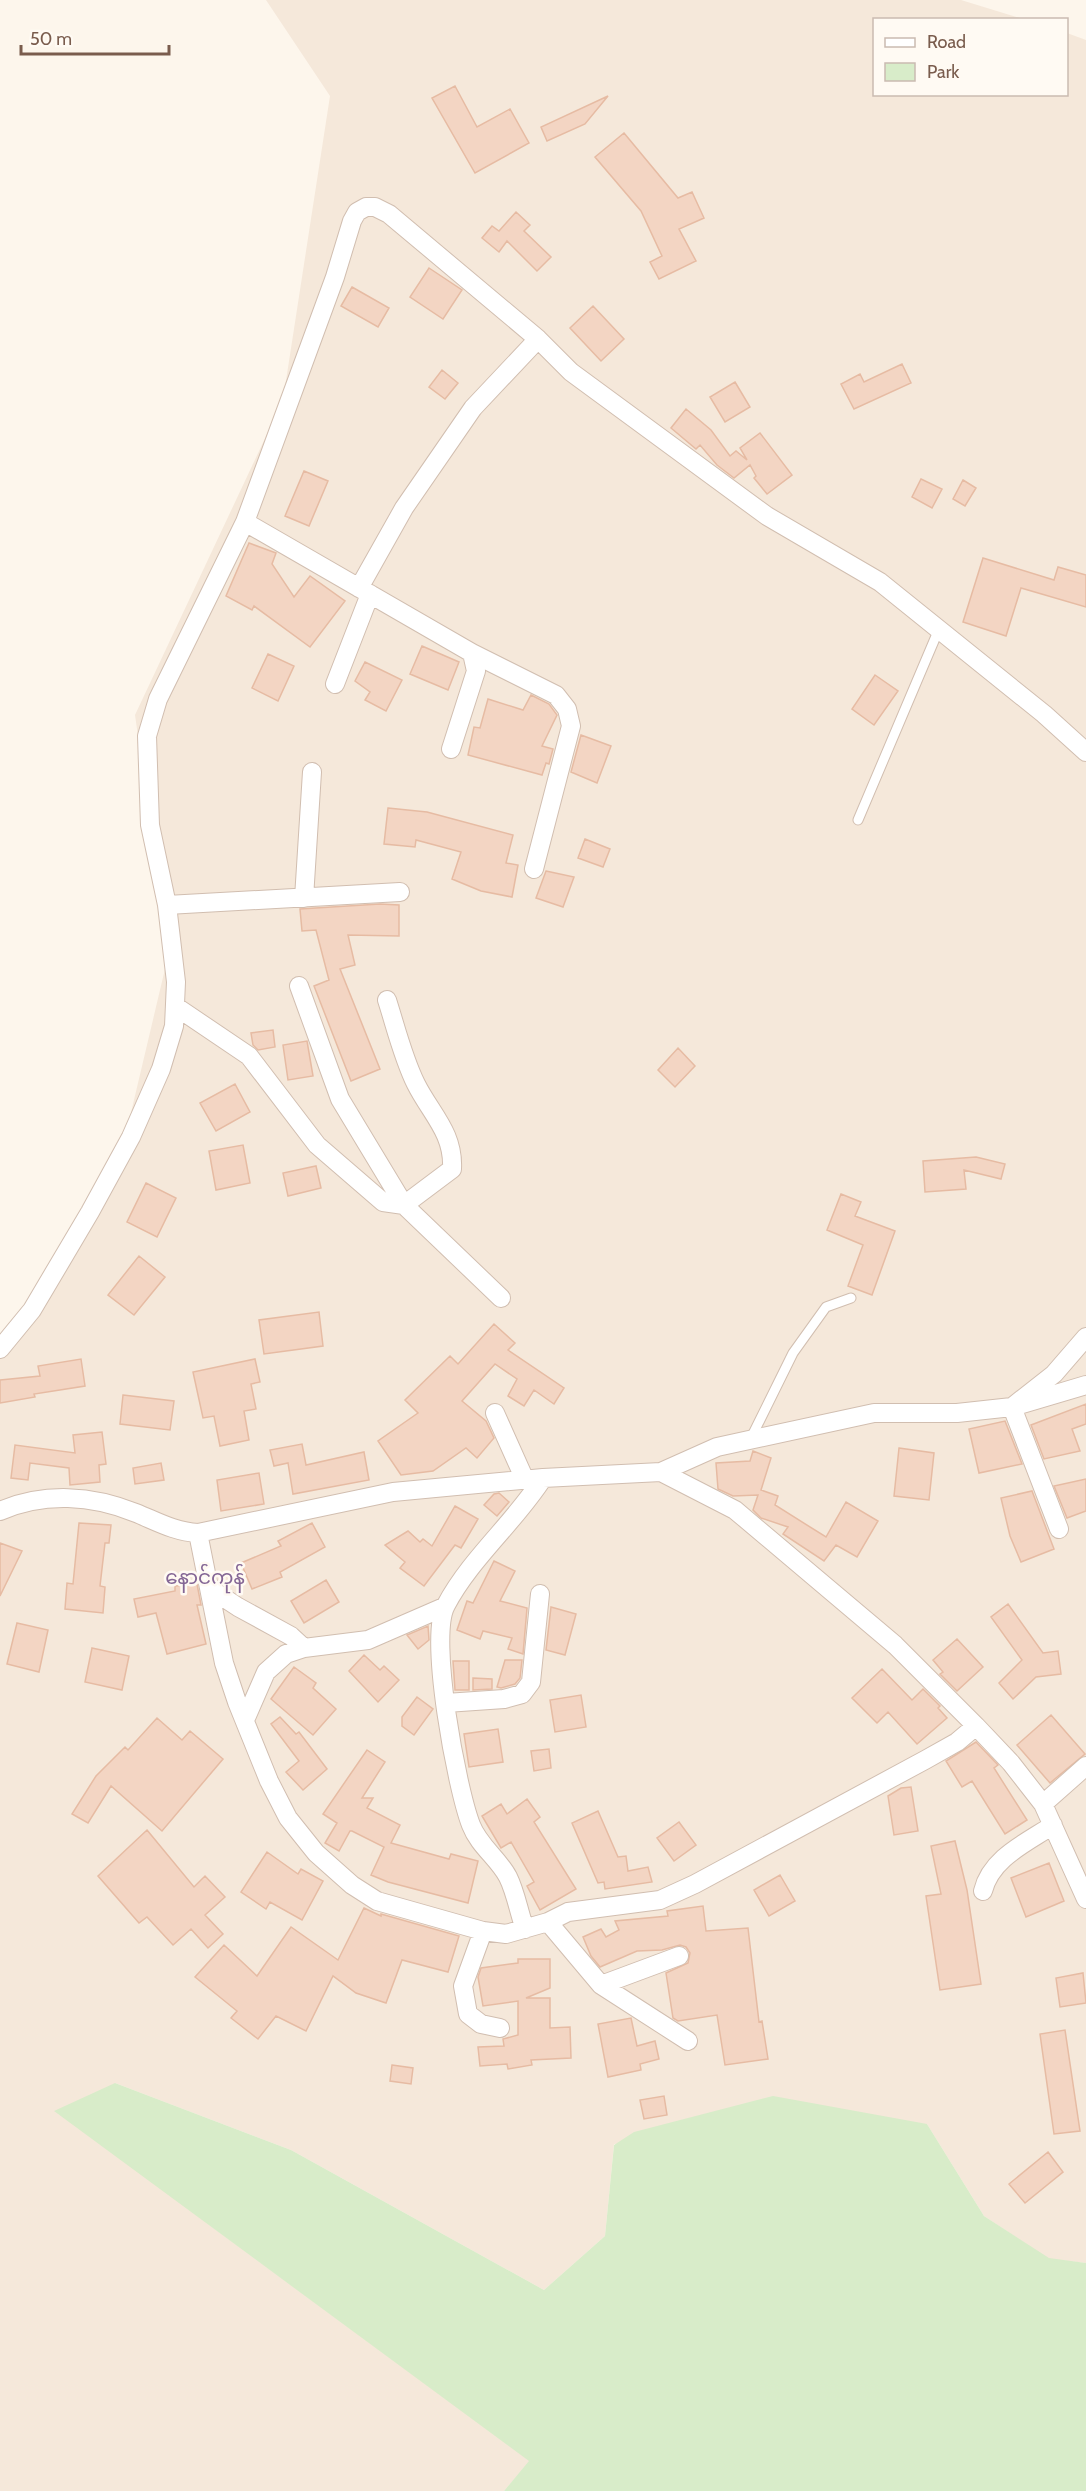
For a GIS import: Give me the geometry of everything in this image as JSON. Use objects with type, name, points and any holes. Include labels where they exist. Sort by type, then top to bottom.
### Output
[{"type":"street","points":[[0,1349],[32,1310],[130,1137],[161,1069],[174,1026],[176,982],[167,905],[150,825],[147,736],[158,699],[245,522],[357,212],[366,207],[375,207],[389,214],[538,339],[571,372],[766,516],[880,582],[1044,714],[1086,752]]},
{"type":"street","points":[[335,684],[365,591],[404,508],[473,408],[538,339]]},
{"type":"street","points":[[245,522],[472,653],[556,695],[567,709],[571,726],[534,869]]},
{"type":"street","points":[[451,748],[476,670],[472,653]]},
{"type":"street","points":[[303,898],[312,772]]},
{"type":"street","points":[[167,905],[400,892]]},
{"type":"street","points":[[299,986],[340,1099],[404,1204],[501,1299]]},
{"type":"street","points":[[175,1006],[249,1056],[317,1145],[383,1202],[404,1204],[452,1169],[453,1152],[444,1130],[416,1084],[387,1000]]},
{"type":"street","points":[[1012,1407],[1054,1374],[1086,1336]]},
{"type":"street","points":[[0,1511],[11,1506],[67,1496],[113,1505],[177,1530],[198,1533],[393,1492],[534,1479],[661,1472],[717,1447],[873,1413],[957,1413],[1012,1407],[1086,1385]]},
{"type":"street","points":[[1012,1407],[1059,1529]]},
{"type":"street","points":[[495,1413],[534,1479],[525,1507],[487,1549],[444,1606],[440,1630],[446,1703],[462,1802],[472,1829],[508,1878],[525,1929]]},
{"type":"street","points":[[661,1472],[735,1510],[895,1645],[976,1726],[1011,1762],[1043,1804],[1086,1899]]},
{"type":"street","points":[[198,1533],[224,1663],[269,1781],[288,1818],[316,1853],[352,1885],[377,1901],[483,1930],[506,1934],[576,1911],[660,1900],[695,1884],[925,1760],[957,1742],[976,1726]]},
{"type":"street","points":[[209,1588],[291,1636],[304,1648]]},
{"type":"street","points":[[446,1703],[504,1699],[522,1694],[531,1682],[540,1594]]},
{"type":"street","points":[[244,1720],[266,1672],[274,1662],[286,1654],[304,1648],[368,1640],[444,1606]]},
{"type":"street","points":[[1043,1804],[1086,1766]]},
{"type":"street","points":[[983,1891],[986,1876],[1002,1859],[1053,1825]]},
{"type":"street","points":[[548,1922],[601,1984],[688,2041]]},
{"type":"street","points":[[483,1930],[463,1986],[468,2014],[481,2024],[500,2028]]},
{"type":"street","points":[[601,1984],[679,1956]]},
{"type":"lane","points":[[858,820],[939,628]]},
{"type":"lane","points":[[750,1440],[793,1353],[826,1307],[851,1298]]},
{"type":"shaded area","points":[[266,0],[961,0],[1020,18],[873,18],[873,96],[1068,96],[1068,33],[1086,40],[1086,2263],[1049,2259],[984,2216],[927,2124],[614,2144],[605,2236],[544,2290],[291,2150],[115,2083],[208,2224],[530,2461],[504,2491],[0,2491],[0,1351],[125,1138],[169,952],[135,715],[283,400],[330,96]]},
{"type":"green space","points":[[115,2083],[291,2150],[544,2290],[605,2236],[614,2145],[634,2132],[773,2096],[927,2124],[984,2216],[1049,2258],[1086,2263],[1086,2491],[504,2491],[529,2461],[54,2111]]},
{"type":"building","points":[[455,86],[477,127],[510,109],[529,143],[475,173],[432,98]]},
{"type":"building","points":[[608,96],[585,124],[547,141],[541,127]]},
{"type":"building","points":[[624,133],[678,198],[692,192],[704,218],[679,229],[696,261],[659,279],[650,262],[662,256],[641,211],[595,157]]},
{"type":"building","points":[[516,212],[530,225],[524,231],[551,257],[537,271],[507,241],[499,252],[482,238],[492,226],[499,231]]},
{"type":"building","points":[[429,268],[462,290],[443,319],[410,297]]},
{"type":"building","points":[[352,287],[389,308],[378,327],[341,306]]},
{"type":"building","points":[[593,306],[624,339],[601,361],[570,328]]},
{"type":"building","points":[[902,364],[911,383],[854,409],[841,384],[860,374],[864,382]]},
{"type":"building","points":[[442,370],[458,383],[445,399],[429,387]]},
{"type":"building","points":[[735,382],[750,407],[725,422],[710,397]]},
{"type":"building","points":[[686,409],[711,430],[730,456],[736,451],[747,460],[740,448],[760,433],[792,475],[767,494],[754,478],[756,476],[750,465],[734,478],[717,465],[700,445],[696,449],[671,428]]},
{"type":"building","points":[[304,471],[328,481],[309,526],[285,516]]},
{"type":"building","points":[[921,479],[942,489],[932,508],[912,497]]},
{"type":"building","points":[[963,480],[976,488],[965,506],[953,499]]},
{"type":"building","points":[[249,543],[276,553],[272,564],[294,597],[310,576],[345,601],[310,647],[254,606],[252,610],[226,596]]},
{"type":"building","points":[[983,558],[1054,580],[1058,567],[1086,575],[1086,607],[1021,588],[1006,636],[963,622]]},
{"type":"building","points":[[422,646],[459,662],[448,690],[410,674]]},
{"type":"building","points":[[268,654],[294,666],[278,701],[252,688]]},
{"type":"building","points":[[365,662],[402,680],[386,711],[365,700],[370,692],[355,681]]},
{"type":"building","points":[[875,675],[898,691],[874,725],[852,709]]},
{"type":"building","points":[[531,695],[549,704],[557,715],[542,746],[553,749],[549,764],[546,763],[542,775],[468,755],[474,727],[480,728],[488,699],[523,710]]},
{"type":"building","points":[[581,735],[611,746],[597,783],[571,772]]},
{"type":"building","points":[[388,808],[427,812],[513,835],[506,863],[518,865],[512,897],[481,891],[452,879],[461,852],[416,840],[415,847],[384,844]]},
{"type":"building","points":[[585,839],[610,849],[603,867],[578,858]]},
{"type":"building","points":[[546,871],[574,877],[563,907],[536,898]]},
{"type":"building","points":[[399,905],[399,936],[348,935],[355,965],[340,969],[380,1069],[351,1081],[314,986],[329,980],[316,930],[302,931],[300,909]]},
{"type":"building","points":[[273,1030],[275,1047],[258,1050],[253,1045],[251,1033]]},
{"type":"building","points":[[307,1041],[313,1076],[288,1080],[283,1045]]},
{"type":"building","points":[[678,1048],[695,1066],[675,1087],[658,1070]]},
{"type":"building","points":[[235,1084],[250,1112],[216,1131],[200,1103]]},
{"type":"building","points":[[243,1145],[250,1183],[216,1190],[209,1151]]},
{"type":"building","points":[[976,1157],[1005,1164],[1001,1179],[964,1170],[966,1189],[925,1192],[923,1161]]},
{"type":"building","points":[[316,1166],[321,1188],[288,1196],[283,1173]]},
{"type":"building","points":[[146,1183],[176,1198],[157,1237],[127,1222]]},
{"type":"building","points":[[841,1194],[861,1202],[855,1216],[895,1231],[872,1295],[848,1286],[863,1245],[827,1230]]},
{"type":"building","points":[[139,1256],[165,1277],[134,1315],[108,1295]]},
{"type":"building","points":[[319,1312],[323,1346],[264,1354],[259,1320]]},
{"type":"building","points":[[494,1324],[515,1343],[508,1350],[564,1388],[554,1404],[534,1390],[524,1406],[508,1396],[517,1379],[495,1364],[462,1401],[486,1421],[494,1438],[477,1458],[466,1448],[433,1471],[401,1475],[378,1441],[418,1413],[405,1400],[450,1356],[458,1364]]},
{"type":"building","points":[[81,1359],[85,1386],[34,1394],[35,1397],[0,1403],[0,1380],[40,1376],[38,1366]]},
{"type":"building","points":[[255,1359],[260,1382],[251,1384],[256,1409],[244,1411],[249,1440],[220,1446],[214,1416],[203,1418],[193,1372]]},
{"type":"building","points":[[123,1395],[174,1401],[170,1430],[120,1424]]},
{"type":"building","points":[[1086,1404],[1086,1424],[1072,1429],[1080,1451],[1044,1459],[1031,1425]]},
{"type":"building","points":[[1005,1421],[1022,1464],[979,1473],[969,1429]]},
{"type":"building","points":[[102,1432],[106,1464],[99,1465],[100,1482],[70,1485],[69,1468],[30,1463],[28,1480],[11,1478],[15,1445],[75,1453],[73,1435]]},
{"type":"building","points":[[302,1444],[306,1465],[364,1452],[369,1480],[293,1494],[288,1463],[274,1466],[270,1450]]},
{"type":"building","points":[[899,1448],[934,1453],[929,1500],[894,1496]]},
{"type":"building","points":[[753,1451],[771,1458],[761,1490],[778,1496],[775,1505],[826,1537],[846,1502],[878,1521],[857,1557],[836,1545],[824,1561],[783,1534],[788,1527],[761,1518],[753,1510],[758,1495],[733,1496],[718,1489],[716,1463],[750,1461]]},
{"type":"building","points":[[161,1463],[164,1480],[135,1484],[133,1468]]},
{"type":"building","points":[[259,1473],[264,1504],[221,1511],[217,1480]]},
{"type":"building","points":[[1086,1479],[1086,1511],[1067,1518],[1054,1486]]},
{"type":"building","points":[[1032,1491],[1054,1549],[1021,1562],[1010,1536],[1001,1498]]},
{"type":"building","points":[[499,1493],[509,1502],[497,1516],[484,1505],[494,1494]]},
{"type":"building","points":[[455,1506],[478,1519],[461,1548],[455,1545],[424,1586],[400,1568],[405,1562],[385,1545],[408,1531],[420,1542],[423,1539],[432,1546]]},
{"type":"building","points":[[79,1523],[111,1525],[109,1543],[105,1543],[100,1586],[105,1587],[103,1613],[65,1609],[67,1583],[73,1584]]},
{"type":"building","points":[[312,1523],[325,1547],[280,1572],[282,1577],[252,1589],[241,1563],[281,1546],[278,1541]]},
{"type":"building","points":[[0,1543],[22,1551],[0,1596]]},
{"type":"building","points":[[494,1561],[515,1571],[500,1601],[527,1608],[523,1654],[508,1649],[512,1638],[483,1631],[480,1639],[457,1630],[467,1601],[473,1603]]},
{"type":"building","points":[[326,1580],[339,1602],[304,1623],[291,1601]]},
{"type":"building","points":[[197,1584],[201,1605],[197,1605],[206,1644],[167,1654],[156,1613],[138,1617],[134,1599],[175,1591],[175,1586]]},
{"type":"building","points":[[1008,1604],[1043,1653],[1058,1651],[1061,1674],[1036,1677],[1013,1699],[999,1683],[1022,1660],[991,1617]]},
{"type":"building","points":[[551,1607],[576,1614],[565,1655],[546,1650]]},
{"type":"building","points":[[17,1623],[48,1630],[39,1672],[7,1664]]},
{"type":"building","points":[[428,1626],[429,1640],[418,1649],[407,1635]]},
{"type":"building","points":[[957,1639],[983,1667],[957,1691],[940,1674],[943,1672],[933,1660]]},
{"type":"building","points":[[92,1648],[129,1656],[122,1690],[85,1682]]},
{"type":"building","points":[[364,1655],[380,1670],[384,1666],[399,1680],[378,1702],[349,1671]]},
{"type":"building","points":[[505,1660],[522,1660],[520,1678],[515,1684],[501,1688],[497,1687]]},
{"type":"building","points":[[453,1661],[469,1661],[469,1690],[455,1690]]},
{"type":"building","points":[[294,1667],[316,1683],[313,1688],[336,1709],[313,1735],[271,1699]]},
{"type":"building","points":[[882,1669],[912,1700],[923,1689],[940,1706],[938,1708],[947,1718],[917,1744],[888,1712],[877,1723],[852,1698]]},
{"type":"building","points":[[473,1678],[492,1679],[492,1689],[473,1690]]},
{"type":"building","points":[[581,1695],[586,1727],[555,1732],[550,1700]]},
{"type":"building","points":[[417,1697],[433,1709],[414,1735],[402,1726],[402,1717]]},
{"type":"building","points":[[1051,1715],[1085,1754],[1050,1783],[1017,1745]]},
{"type":"building","points":[[280,1717],[296,1734],[299,1732],[327,1769],[303,1790],[286,1772],[299,1761],[271,1724]]},
{"type":"building","points":[[157,1718],[182,1740],[190,1731],[223,1759],[162,1831],[111,1786],[88,1823],[72,1814],[96,1776],[125,1747],[128,1750]]},
{"type":"building","points":[[498,1729],[503,1762],[469,1767],[464,1734]]},
{"type":"building","points":[[976,1742],[998,1765],[994,1768],[1027,1820],[1005,1834],[972,1781],[962,1787],[946,1761]]},
{"type":"building","points":[[549,1749],[551,1768],[534,1771],[531,1751]]},
{"type":"building","points":[[367,1750],[385,1762],[362,1798],[373,1798],[367,1808],[400,1825],[391,1843],[449,1859],[451,1854],[478,1861],[468,1903],[388,1882],[371,1875],[384,1847],[352,1831],[339,1851],[325,1843],[337,1823],[323,1814]]},
{"type":"building","points":[[911,1787],[918,1831],[894,1835],[888,1796],[901,1788]]},
{"type":"building","points":[[527,1799],[540,1817],[534,1822],[576,1889],[540,1910],[527,1886],[534,1882],[511,1842],[501,1848],[482,1816],[501,1804],[507,1814]]},
{"type":"building","points":[[598,1811],[618,1857],[626,1856],[628,1871],[648,1867],[652,1882],[605,1889],[604,1882],[598,1883],[572,1823]]},
{"type":"building","points":[[679,1822],[696,1845],[674,1861],[657,1838]]},
{"type":"building","points":[[147,1830],[194,1887],[205,1876],[225,1897],[205,1915],[223,1934],[208,1948],[191,1929],[173,1945],[147,1917],[139,1923],[98,1876]]},
{"type":"building","points":[[955,1841],[967,1890],[981,1984],[940,1990],[926,1896],[941,1894],[931,1846]]},
{"type":"building","points":[[267,1852],[298,1874],[301,1869],[323,1881],[302,1920],[270,1902],[266,1909],[241,1892]]},
{"type":"building","points":[[1049,1863],[1064,1901],[1026,1917],[1011,1878]]},
{"type":"building","points":[[780,1875],[795,1901],[769,1916],[754,1890]]},
{"type":"building","points":[[703,1906],[706,1931],[748,1928],[759,2022],[762,2021],[768,2059],[725,2065],[717,2015],[678,2021],[673,2018],[666,1973],[688,1963],[690,1953],[686,1947],[680,1945],[662,1950],[637,1951],[600,1967],[591,1956],[583,1937],[601,1929],[606,1937],[619,1930],[615,1921],[668,1916],[667,1911]]},
{"type":"building","points":[[364,1908],[381,1916],[381,1914],[459,1936],[448,1972],[402,1960],[386,2003],[356,1993],[333,1976],[306,2031],[276,2016],[258,2039],[231,2018],[237,2011],[195,1977],[224,1945],[257,1976],[291,1927],[338,1960]]},
{"type":"building","points":[[518,1959],[550,1959],[550,1988],[526,1998],[550,1998],[550,2028],[570,2027],[571,2058],[531,2060],[532,2065],[508,2069],[507,2064],[480,2066],[478,2047],[504,2046],[503,2039],[518,2035],[518,2001],[483,2006],[478,1977],[481,1968],[518,1963]]},
{"type":"building","points":[[1083,1973],[1086,2003],[1060,2007],[1056,1978]]},
{"type":"building","points":[[631,2018],[637,2046],[655,2041],[659,2059],[640,2064],[641,2070],[608,2077],[598,2024]]},
{"type":"building","points":[[1065,2030],[1080,2131],[1054,2134],[1040,2034]]},
{"type":"building","points":[[392,2065],[413,2068],[411,2084],[390,2081]]},
{"type":"building","points":[[664,2096],[667,2115],[644,2119],[640,2100]]},
{"type":"building","points":[[1048,2152],[1063,2172],[1025,2203],[1009,2184]]},
{"type":"district","name":"နောင်ကုန်","points":[[205,1577]]}]
